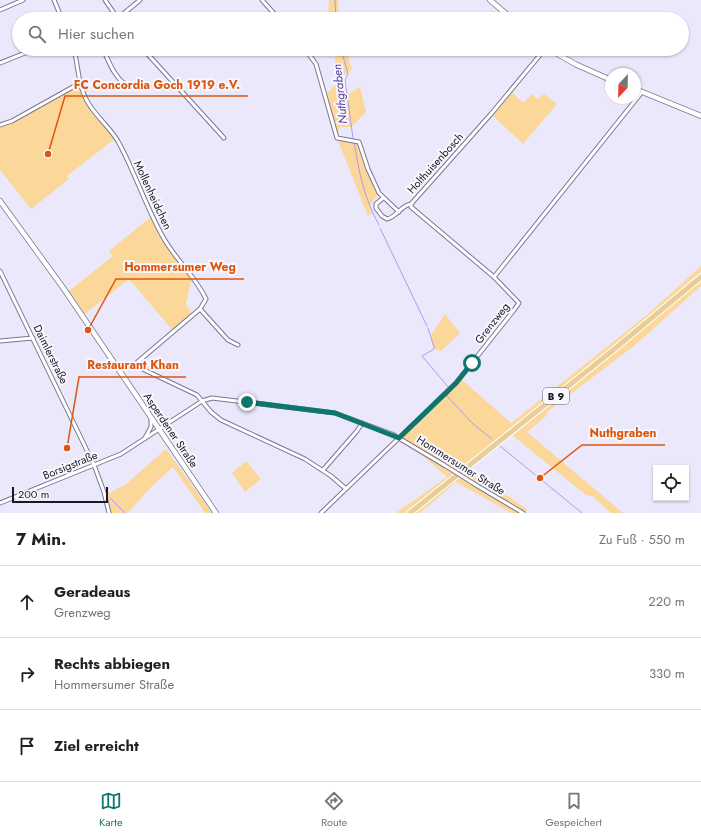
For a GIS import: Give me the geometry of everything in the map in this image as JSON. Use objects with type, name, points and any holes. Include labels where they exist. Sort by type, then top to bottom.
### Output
[{"type":"main road","points":[[490,0],[504,12]]},
{"type":"main road","points":[[561,56],[605,77]]},
{"type":"main road","points":[[642,92],[701,116]]},
{"type":"main road","name":"Asperdener Straße","points":[[0,201],[64,289],[216,513]]},
{"type":"main road","name":"B 9","points":[[410,513],[612,351],[701,276]]},
{"type":"street","points":[[0,10],[23,0]]},
{"type":"street","points":[[54,0],[59,12]]},
{"type":"street","points":[[105,0],[113,12]]},
{"type":"street","points":[[125,12],[140,0]]},
{"type":"street","points":[[262,0],[273,12]]},
{"type":"street","points":[[0,63],[18,56]]},
{"type":"street","points":[[0,125],[12,122],[80,85],[75,56]]},
{"type":"street","points":[[106,56],[116,75],[128,86]]},
{"type":"street","points":[[148,56],[224,138]]},
{"type":"street","points":[[310,56],[316,64],[337,138],[359,142],[368,169],[383,198],[399,212]]},
{"type":"street","name":"Holthuisenbosch","points":[[494,277],[411,207],[411,204],[491,114],[539,56]]},
{"type":"street","name":"Mollenheidchen","points":[[80,85],[86,100],[120,145],[162,236],[172,252],[200,287],[206,299],[200,309]]},
{"type":"street","points":[[494,277],[642,92]]},
{"type":"street","points":[[383,198],[376,204],[376,208],[383,218],[389,219],[406,205],[411,204]]},
{"type":"street","name":"Daimlerstraße","points":[[0,271],[94,466],[104,492],[109,513]]},
{"type":"street","name":"Grenzweg","points":[[321,513],[456,383],[519,303],[494,277]]},
{"type":"street","points":[[238,345],[228,340],[200,309],[134,365],[197,395],[211,412],[230,425],[291,452],[323,470],[346,488]]},
{"type":"street","points":[[0,342],[33,338]]},
{"type":"street","name":"Hommersumer Straße","points":[[158,429],[202,401],[212,398],[335,413],[362,422],[399,438],[523,513]]},
{"type":"street","points":[[145,439],[151,427],[151,418]]},
{"type":"street","points":[[323,470],[357,431],[362,422]]},
{"type":"street","name":"Borsigstraße","points":[[0,503],[121,454],[158,429]]},
{"type":"shaded area","points":[[329,0],[338,0],[339,12],[328,12]]},
{"type":"shaded area","points":[[335,56],[348,56],[352,70],[344,75],[334,71]]},
{"type":"shaded area","points":[[80,83],[86,100],[116,138],[67,176],[69,179],[31,209],[0,170],[0,126],[12,121]]},
{"type":"shaded area","points":[[335,85],[347,95],[360,87],[366,112],[351,127],[340,127],[337,137],[359,142],[368,169],[379,193],[369,206],[372,213],[368,216],[337,138],[325,95]]},
{"type":"shaded area","points":[[511,91],[523,103],[532,94],[538,99],[544,94],[557,104],[523,144],[491,114]]},
{"type":"shaded area","points":[[152,216],[162,236],[192,277],[186,304],[193,316],[174,332],[129,279],[85,314],[69,291],[113,256],[109,251]]},
{"type":"shaded area","points":[[701,266],[701,272],[643,322],[407,513],[396,513],[447,477],[423,456],[408,447],[410,444],[399,438],[460,378],[511,423],[648,314]]},
{"type":"shaded area","points":[[701,280],[701,286],[634,346],[548,411],[546,416],[527,432],[623,513],[611,513],[592,496],[586,495],[512,435]]},
{"type":"shaded area","points":[[445,314],[460,333],[441,351],[434,349],[431,335]]},
{"type":"shaded area","points":[[166,449],[212,513],[205,513],[173,467],[150,488],[128,513],[109,513],[105,495],[125,485]]},
{"type":"shaded area","points":[[246,461],[261,479],[245,492],[232,473]]},
{"type":"shaded area","points":[[469,470],[527,509],[525,513],[511,513],[456,482],[420,513],[414,513],[459,476],[460,478]]},
{"type":"waterway","name":"Nuthgraben","points":[[335,0],[336,12]]},
{"type":"waterway","name":"Nuthgraben","points":[[343,56],[348,74],[345,80],[353,138]]},
{"type":"waterway","name":"Nuthgraben","points":[[354,142],[358,164],[369,205],[379,225]]},
{"type":"waterway","name":"Nuthgraben","points":[[380,228],[427,326]]},
{"type":"waterway","name":"Nuthgraben","points":[[428,328],[434,349],[422,356],[449,388]]},
{"type":"waterway","name":"Nuthgraben","points":[[451,390],[447,396],[473,424],[492,439]]},
{"type":"waterway","name":"Nuthgraben","points":[[500,446],[582,513]]},
{"type":"waterway","points":[[110,498],[125,513]]},
{"type":"place","name":"FC Concordia Goch 1919 e.V.","points":[[48,154]]},
{"type":"place","name":"Hommersumer Weg","points":[[88,330]]},
{"type":"place","name":"Restaurant Khan","points":[[67,448]]},
{"type":"place","name":"Nuthgraben","points":[[540,478]]},
{"type":"route","points":[[247,402],[335,413],[362,422],[399,438],[456,383],[472,363]]}]
